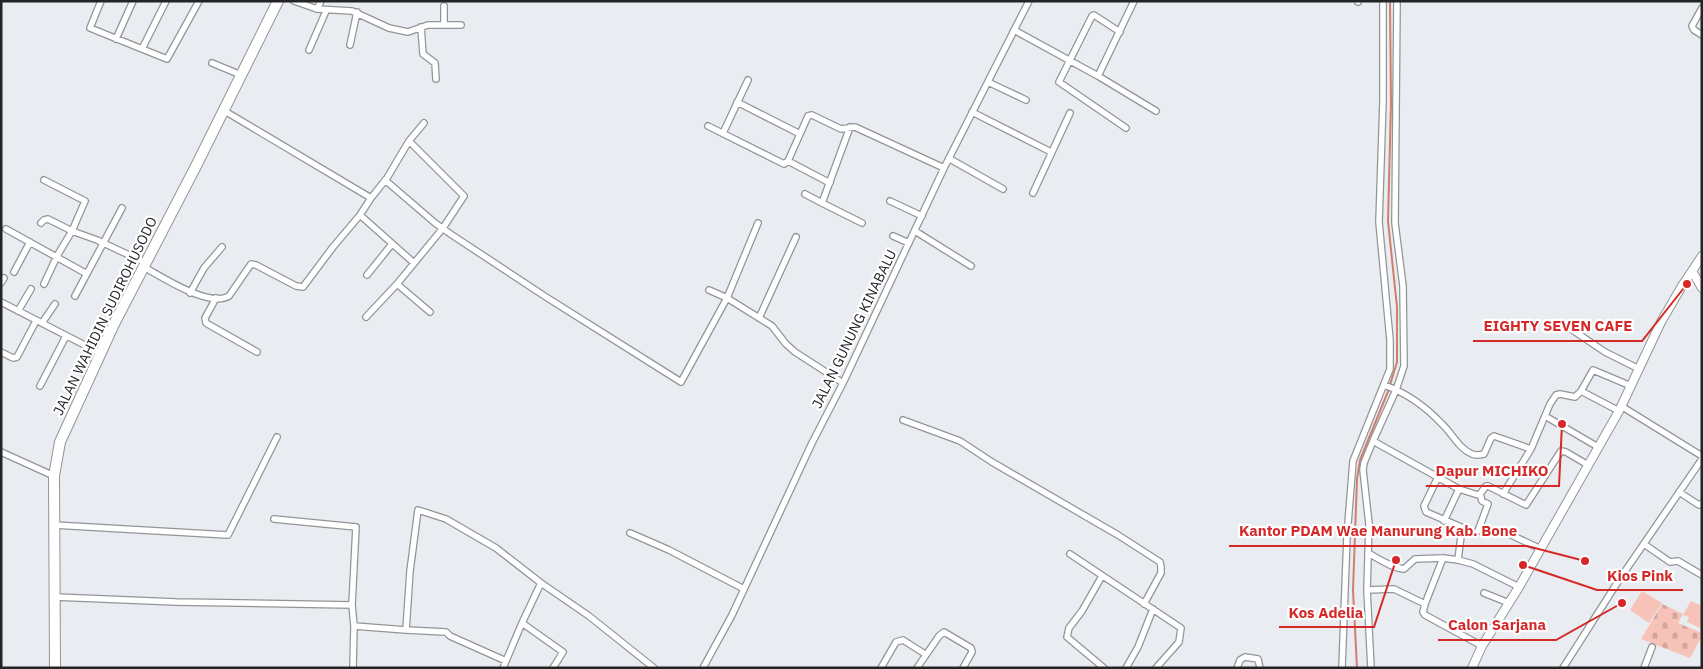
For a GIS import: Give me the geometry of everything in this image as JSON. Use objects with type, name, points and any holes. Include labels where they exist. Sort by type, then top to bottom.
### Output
[{"type":"highway","name":"JALAN WAHIDIN SUDIROHUSODO","points":[[56,668],[54,476],[60,442],[100,353],[278,1]]},
{"type":"street","points":[[101,1],[89,27],[167,58],[199,1]]},
{"type":"street","points":[[116,39],[133,1]]},
{"type":"street","points":[[142,49],[166,1]]},
{"type":"street","points":[[294,1],[326,11],[356,12],[389,28],[400,31],[408,32],[421,27],[444,24],[461,25]]},
{"type":"street","points":[[317,9],[321,1]]},
{"type":"street","name":"JALAN GUNUNG KINABALU","points":[[703,668],[732,615],[944,168],[1029,1]]},
{"type":"street","points":[[1098,76],[1134,1]]},
{"type":"street","points":[[1342,668],[1347,536],[1353,461],[1390,370],[1390,340],[1380,222],[1383,1]]},
{"type":"street","points":[[1370,668],[1366,590],[1369,524],[1363,476],[1364,464],[1404,366],[1405,351],[1403,286],[1395,222],[1397,1]]},
{"type":"street","points":[[444,6],[444,24]]},
{"type":"street","points":[[1702,8],[1692,26],[1694,30],[1702,35]]},
{"type":"street","points":[[309,50],[326,11]]},
{"type":"street","points":[[350,44],[356,12]]},
{"type":"street","points":[[1120,32],[1093,15],[1059,83],[1126,128]]},
{"type":"street","points":[[421,27],[423,54],[434,63],[436,80]]},
{"type":"street","points":[[1014,30],[1098,76],[1156,111]]},
{"type":"street","points":[[212,63],[241,75]]},
{"type":"street","points":[[723,133],[748,80]]},
{"type":"street","points":[[988,82],[1026,100]]},
{"type":"street","points":[[737,102],[800,134]]},
{"type":"street","points":[[223,110],[371,198]]},
{"type":"street","points":[[972,112],[1051,152]]},
{"type":"street","points":[[1033,193],[1070,113]]},
{"type":"street","points":[[788,161],[810,115],[841,129],[855,126],[944,168]]},
{"type":"street","points":[[41,223],[48,219],[72,231],[104,243],[190,292],[216,298],[226,298],[251,264],[303,288],[360,215],[424,123]]},
{"type":"street","points":[[708,126],[782,163],[788,161],[830,183]]},
{"type":"street","points":[[822,202],[850,127]]},
{"type":"street","points":[[366,317],[442,228],[462,200],[464,194],[410,141]]},
{"type":"street","points":[[950,158],[1003,189]]},
{"type":"street","points":[[44,180],[85,200],[72,231],[57,256],[44,284]]},
{"type":"street","points":[[385,180],[442,228],[546,297],[681,382],[727,298],[758,223]]},
{"type":"street","points":[[805,194],[862,223]]},
{"type":"street","points":[[890,202],[922,216]]},
{"type":"street","points":[[75,296],[122,208]]},
{"type":"street","points":[[360,215],[414,263]]},
{"type":"street","points":[[6,229],[87,274]]},
{"type":"street","points":[[915,231],[971,266]]},
{"type":"street","points":[[893,236],[909,244]]},
{"type":"street","points":[[759,318],[796,237]]},
{"type":"street","points":[[14,272],[30,242]]},
{"type":"street","points":[[367,275],[392,244]]},
{"type":"street","points":[[190,292],[204,268],[222,247]]},
{"type":"street","points":[[1472,668],[1482,646],[1541,549],[1620,409],[1661,322],[1702,256]]},
{"type":"street","points":[[1692,271],[1702,288]]},
{"type":"street","points":[[396,284],[430,312]]},
{"type":"street","points":[[18,311],[31,289]]},
{"type":"street","points":[[709,290],[727,298],[774,328],[795,352],[843,383]]},
{"type":"street","points":[[216,298],[205,318],[206,323],[257,352]]},
{"type":"street","points":[[1,302],[100,353]]},
{"type":"street","points":[[1,352],[13,358],[17,357],[39,322],[55,304]]},
{"type":"street","points":[[1568,328],[1605,352],[1639,369]]},
{"type":"street","points":[[40,386],[66,336]]},
{"type":"street","points":[[1503,494],[1531,448],[1552,399],[1560,394],[1574,397],[1581,391],[1593,370],[1631,386]]},
{"type":"street","points":[[1385,386],[1407,395],[1428,410],[1443,424],[1458,444],[1472,454],[1484,454],[1491,438],[1494,436],[1531,448]]},
{"type":"street","points":[[1563,668],[1619,580],[1702,457],[1620,409],[1581,391]]},
{"type":"street","points":[[1546,416],[1598,447]]},
{"type":"street","points":[[903,420],[960,441],[1160,562],[1162,567],[1161,573],[1144,604]]},
{"type":"street","points":[[54,525],[228,535],[277,437]]},
{"type":"street","points":[[1373,441],[1459,489],[1480,494]]},
{"type":"street","points":[[1480,494],[1486,486],[1526,505],[1562,451],[1588,465]]},
{"type":"street","points":[[1,452],[54,476]]},
{"type":"street","points":[[1438,477],[1424,506],[1424,510],[1444,521],[1474,533],[1478,531],[1488,504],[1482,501],[1480,494]]},
{"type":"street","points":[[1444,521],[1459,489]]},
{"type":"street","points":[[1679,492],[1699,505],[1702,503]]},
{"type":"street","points":[[406,630],[410,571],[418,510],[441,517],[496,548],[541,583],[589,616],[654,668]]},
{"type":"street","points":[[274,519],[356,528],[352,605],[354,626],[352,668]]},
{"type":"street","points":[[1458,560],[1462,528]]},
{"type":"street","points":[[630,533],[669,550],[744,589]]},
{"type":"street","points":[[1511,535],[1541,549]]},
{"type":"street","points":[[1644,544],[1670,562],[1678,561],[1702,575]]},
{"type":"street","points":[[1368,553],[1401,569],[1404,569],[1415,559],[1443,558],[1458,560],[1473,564],[1519,586]]},
{"type":"street","points":[[1070,554],[1180,627],[1179,642],[1156,668]]},
{"type":"street","points":[[1443,558],[1423,612],[1425,615],[1482,646]]},
{"type":"street","points":[[1102,576],[1066,634],[1067,637],[1104,668]]},
{"type":"street","points":[[354,626],[446,632],[450,636],[505,664],[541,583]]},
{"type":"street","points":[[1366,590],[1394,590],[1425,604]]},
{"type":"street","points":[[1484,593],[1508,603]]},
{"type":"street","points":[[55,597],[176,602],[352,605]]},
{"type":"street","points":[[1126,668],[1138,647],[1153,609]]},
{"type":"street","points":[[522,623],[563,652],[553,668]]},
{"type":"street","points":[[917,668],[925,654],[944,632],[971,648],[972,652],[963,668]]},
{"type":"street","points":[[881,668],[899,640],[903,640],[925,654]]},
{"type":"street","points":[[1644,668],[1652,647]]},
{"type":"street","points":[[1237,668],[1240,660],[1245,656],[1258,659],[1260,668]]},
{"type":"green space","points":[[1642,591],[1662,603],[1649,623],[1630,610]]},
{"type":"green space","points":[[1691,601],[1702,606],[1702,629],[1687,622],[1689,617],[1683,615]]},
{"type":"green space","points":[[1662,604],[1683,614],[1678,623],[1702,633],[1690,658],[1641,639]]},
{"type":"waterway","points":[[1390,1],[1391,103],[1388,221],[1397,307],[1397,362],[1390,385]]},
{"type":"waterway","points":[[1357,668],[1353,590],[1357,479],[1360,460],[1389,389]]},
{"type":"place","name":"EIGHTY SEVEN CAFE","points":[[1687,284]]},
{"type":"place","name":"Dapur MICHIKO","points":[[1562,424]]},
{"type":"place","name":"Kos Adelia","points":[[1396,560]]},
{"type":"place","name":"Kantor PDAM Wae Manurung Kab. Bone","points":[[1585,561]]},
{"type":"place","name":"Kios Pink","points":[[1523,565]]},
{"type":"place","name":"Calon Sarjana","points":[[1622,603]]}]
